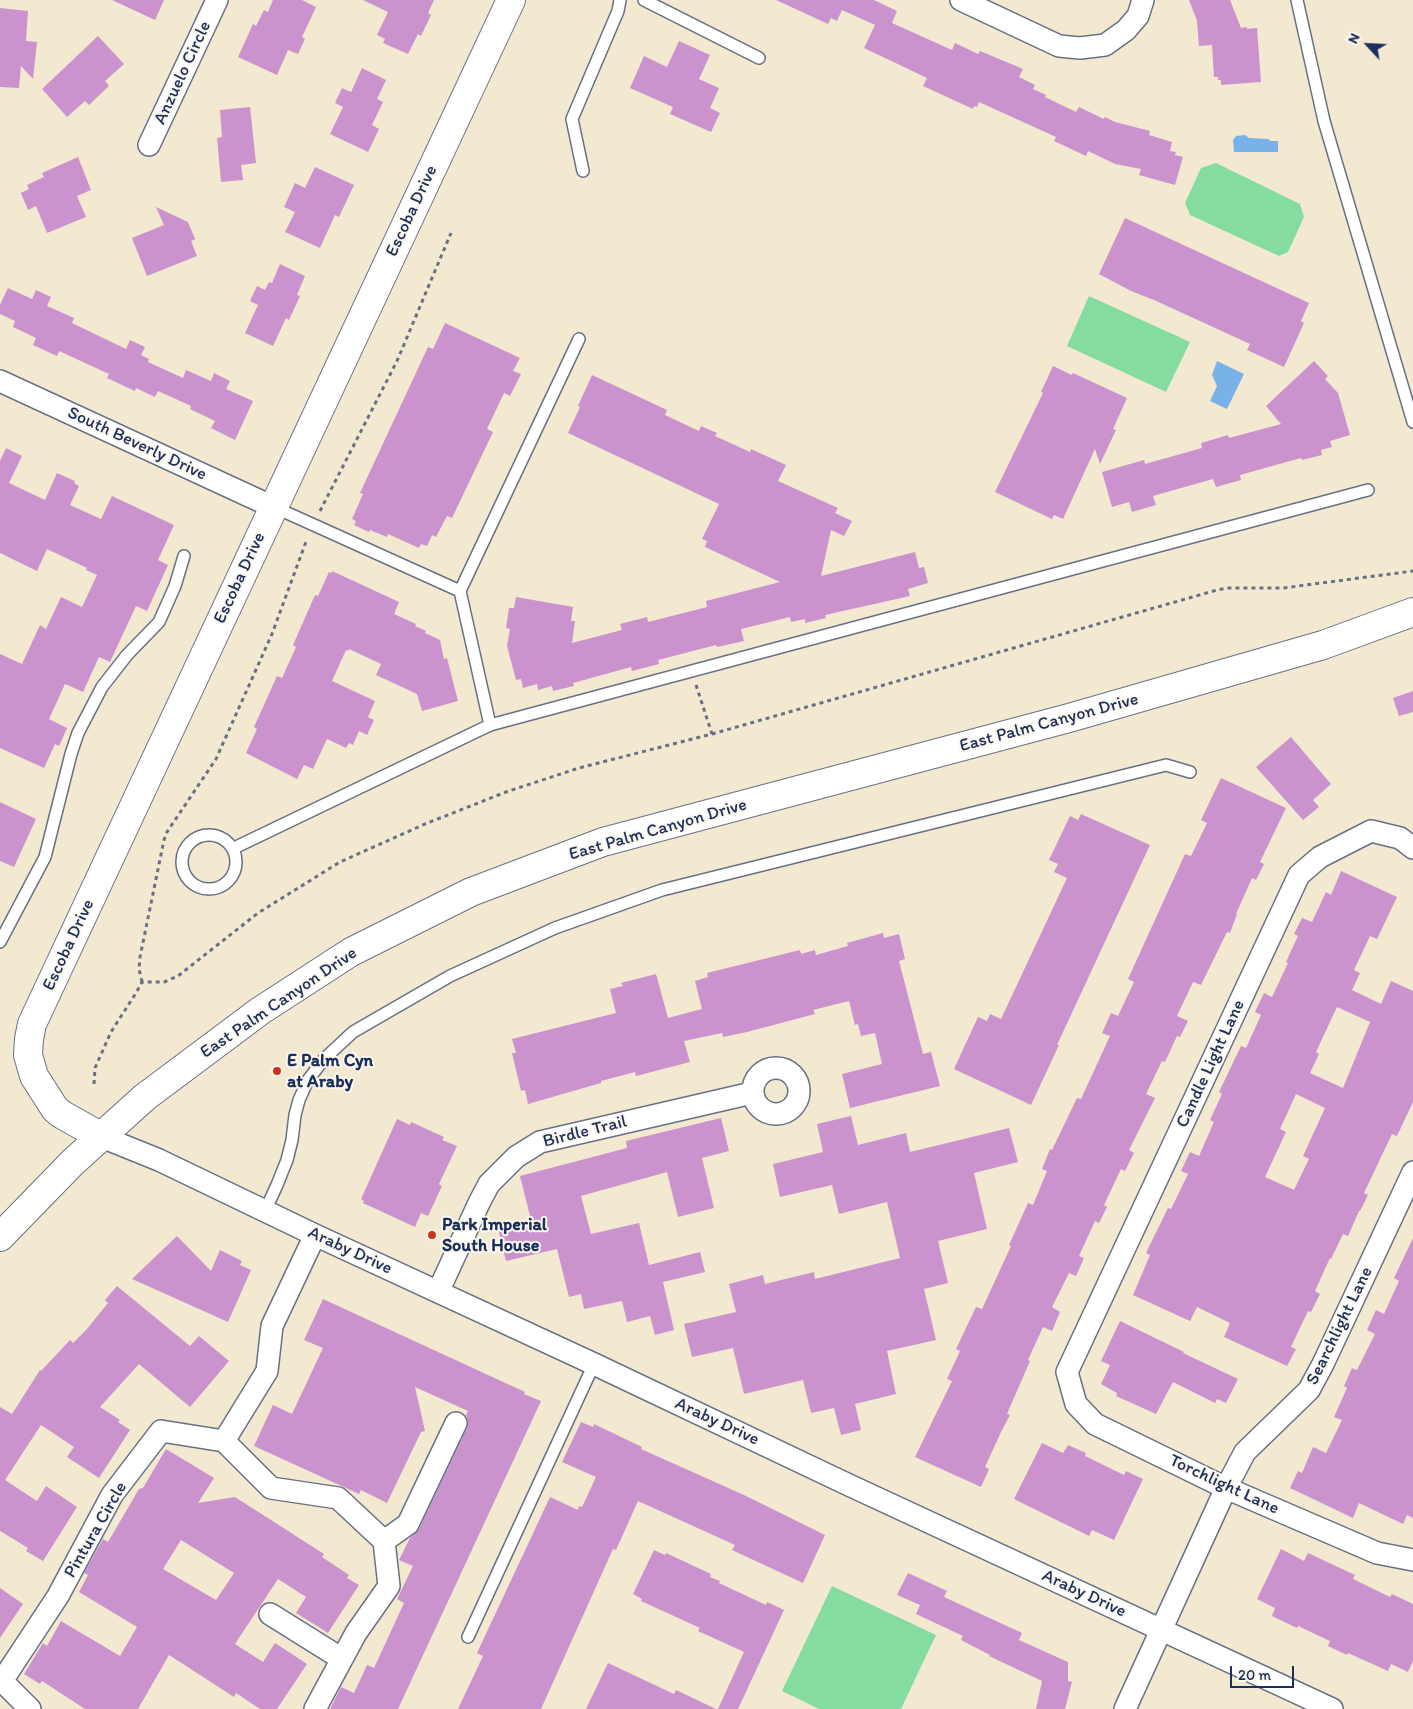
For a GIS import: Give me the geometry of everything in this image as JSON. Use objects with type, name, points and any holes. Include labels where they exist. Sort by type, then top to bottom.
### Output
[{"type":"main road","name":"Escoba Drive","points":[[102,1137],[61,1114],[34,1076],[28,1055],[32,1024],[511,0]]},
{"type":"main road","name":"East Palm Canyon Drive","points":[[0,1237],[34,1200],[145,1097],[260,1011],[350,952],[471,892],[603,842],[1070,718],[1323,645],[1413,612]]},
{"type":"street","name":"Anzuelo Circle","points":[[149,145],[217,0]]},
{"type":"street","points":[[961,0],[1059,46],[1080,48],[1105,45],[1126,30],[1138,16],[1143,0]]},
{"type":"street","name":"South Beverly Drive","points":[[0,381],[273,507]]},
{"type":"street","name":"Candle Light Lane","points":[[1067,1372],[1299,876],[1320,857],[1371,831],[1400,838],[1413,848]]},
{"type":"street","name":"Birdle Trail","points":[[438,1292],[478,1203],[489,1184],[516,1157],[540,1142],[752,1093]]},
{"type":"street","name":"Araby Drive","points":[[102,1137],[159,1160],[315,1235],[1327,1708]]},
{"type":"street","name":"Searchlight Lane","points":[[1125,1709],[1226,1488],[1245,1452],[1309,1390],[1413,1172]]},
{"type":"street","points":[[315,1235],[272,1326],[267,1371],[224,1441],[271,1488],[338,1498],[384,1541],[389,1586],[356,1633],[315,1709]]},
{"type":"street","name":"Torchlight Lane","points":[[1067,1372],[1076,1404],[1095,1424],[1226,1488],[1377,1553],[1413,1560]]},
{"type":"street","points":[[384,1541],[408,1524],[456,1423]]},
{"type":"street","name":"Pintura Circle","points":[[30,1709],[1,1681],[58,1596],[112,1495],[161,1431],[224,1441]]},
{"type":"street","points":[[270,1614],[342,1659]]},
{"type":"lane","points":[[583,171],[572,119],[618,11],[620,0]]},
{"type":"lane","points":[[644,0],[759,58]]},
{"type":"lane","points":[[1297,0],[1324,121],[1413,422]]},
{"type":"lane","points":[[490,725],[460,591],[579,339]]},
{"type":"lane","points":[[234,848],[490,725],[1368,490]]},
{"type":"lane","points":[[273,507],[460,591]]},
{"type":"lane","points":[[0,942],[45,857],[78,733],[102,687],[127,655],[159,622],[175,586],[184,556]]},
{"type":"lane","points":[[265,1211],[287,1160],[292,1140],[294,1115],[299,1100],[308,1080],[324,1059],[353,1032],[450,976],[555,928],[662,890],[1166,765],[1190,772]]},
{"type":"lane","points":[[204,834],[221,836],[234,848],[237,865],[230,881],[214,889],[197,887],[185,875],[182,858],[189,842],[204,834]]},
{"type":"lane","points":[[468,1637],[594,1364]]},
{"type":"path","points":[[94,1084],[95,1068],[111,1032],[142,982],[139,968],[140,957],[167,832],[216,759],[272,634],[312,525],[397,361],[451,232]]},
{"type":"path","points":[[142,982],[164,982],[178,976],[258,913],[340,862],[425,824],[506,792],[579,768],[712,734],[1217,590],[1227,588],[1283,588],[1413,571]]},
{"type":"path","points":[[692,671],[712,734]]},
{"type":"green space","points":[[1216,163],[1300,204],[1304,217],[1288,252],[1279,256],[1190,215],[1185,203],[1201,168]]},
{"type":"green space","points":[[1089,296],[1190,342],[1166,392],[1067,346]]},
{"type":"green space","points":[[832,1586],[936,1635],[901,1709],[819,1709],[782,1691]]},
{"type":"water","points":[[1245,135],[1249,138],[1278,141],[1278,152],[1234,152],[1233,140],[1236,136]]},
{"type":"water","points":[[1217,361],[1244,374],[1227,409],[1210,401],[1217,386],[1212,375]]},
{"type":"building","points":[[112,0],[164,0],[155,20]]},
{"type":"building","points":[[273,0],[302,0],[316,7],[302,37],[305,39],[298,54],[288,50],[277,75],[238,57],[253,24],[256,26],[264,10],[268,12]]},
{"type":"building","points":[[363,0],[434,0],[428,13],[431,15],[421,36],[418,34],[408,54],[383,43],[385,39],[377,35],[388,12]]},
{"type":"building","points":[[776,0],[874,0],[897,11],[892,23],[952,50],[955,43],[978,54],[980,51],[1023,69],[1019,77],[1035,85],[1033,89],[1046,95],[1045,97],[1076,112],[1079,107],[1104,119],[1105,117],[1115,122],[1150,131],[1149,135],[1172,142],[1170,151],[1176,152],[1175,155],[1183,157],[1175,185],[1139,175],[1141,169],[1115,164],[1088,151],[1086,156],[1054,141],[1056,137],[979,102],[977,107],[974,106],[973,109],[923,86],[927,78],[864,48],[875,25],[842,10],[837,21],[831,18],[828,24]]},
{"type":"building","points":[[1189,0],[1230,0],[1241,28],[1257,28],[1261,82],[1221,85],[1221,80],[1218,80],[1218,77],[1214,77],[1212,45],[1199,46],[1197,21]]},
{"type":"building","points":[[0,8],[28,11],[26,41],[37,42],[33,79],[21,66],[19,88],[0,87]]},
{"type":"building","points":[[98,36],[124,64],[105,81],[109,86],[89,105],[85,101],[67,117],[42,89]]},
{"type":"building","points":[[679,41],[710,55],[699,79],[719,88],[710,108],[720,113],[711,132],[670,114],[673,107],[630,88],[644,56],[667,67]]},
{"type":"building","points":[[362,68],[386,80],[377,99],[383,102],[372,125],[379,129],[368,152],[330,134],[343,107],[335,103],[342,88],[351,92]]},
{"type":"building","points":[[250,107],[256,163],[241,165],[243,180],[221,182],[217,138],[222,137],[220,110]]},
{"type":"building","points":[[78,157],[91,190],[77,196],[86,217],[47,233],[36,206],[28,210],[21,193],[29,189],[27,185],[44,177],[42,173]]},
{"type":"building","points":[[315,167],[354,185],[339,217],[335,215],[320,248],[285,232],[295,212],[284,207],[295,183],[305,188]]},
{"type":"building","points":[[156,207],[188,222],[195,239],[191,241],[197,256],[147,276],[132,238],[164,225]]},
{"type":"building","points":[[1125,218],[1309,303],[1301,321],[1304,323],[1284,367],[1247,350],[1250,344],[1131,291],[1099,274]]},
{"type":"building","points":[[280,264],[305,276],[297,295],[300,296],[289,320],[286,318],[273,346],[245,333],[258,305],[250,301],[257,286],[265,290],[269,282],[272,283]]},
{"type":"building","points":[[8,288],[32,299],[36,290],[51,297],[47,306],[74,318],[72,323],[126,349],[130,340],[145,347],[141,355],[149,359],[148,362],[183,378],[186,370],[211,381],[214,373],[230,381],[226,389],[253,401],[235,440],[211,428],[215,421],[190,409],[191,406],[158,391],[155,397],[136,388],[135,391],[107,378],[109,374],[59,351],[57,356],[33,345],[36,338],[13,327],[15,321],[0,314],[0,305]]},
{"type":"building","points":[[445,323],[520,358],[513,371],[521,374],[510,396],[504,393],[487,429],[493,432],[452,518],[447,516],[436,537],[432,535],[427,546],[421,544],[419,548],[388,534],[387,537],[370,530],[369,532],[354,525],[356,521],[352,519],[363,494],[360,493],[428,347],[433,349]]},
{"type":"building","points":[[1314,361],[1328,376],[1325,379],[1338,393],[1350,435],[1330,441],[1332,447],[1321,450],[1322,455],[1302,460],[1301,458],[1240,475],[1241,480],[1216,487],[1213,479],[1153,496],[1156,505],[1132,512],[1129,502],[1112,507],[1102,472],[1144,460],[1145,464],[1202,448],[1201,443],[1228,435],[1229,438],[1281,424],[1266,406]]},
{"type":"building","points":[[1053,366],[1072,375],[1073,373],[1127,398],[1113,429],[1116,430],[1100,464],[1095,449],[1063,519],[1054,515],[1052,519],[995,492],[1043,393],[1041,392]]},
{"type":"building","points":[[592,375],[667,410],[665,415],[699,431],[701,426],[717,433],[715,436],[750,452],[751,449],[786,465],[778,481],[838,508],[835,513],[852,521],[844,536],[831,530],[821,576],[915,552],[919,568],[924,567],[928,583],[908,589],[910,596],[825,615],[826,618],[805,623],[805,619],[791,622],[790,617],[741,629],[744,641],[717,647],[716,645],[658,660],[659,664],[632,671],[631,667],[573,683],[574,686],[553,691],[552,686],[538,690],[537,684],[523,688],[521,679],[516,680],[507,646],[510,629],[506,628],[509,608],[514,608],[516,597],[573,607],[571,621],[575,621],[572,643],[622,630],[620,624],[647,617],[648,622],[707,607],[706,601],[780,582],[705,547],[707,541],[702,539],[719,504],[568,433]]},
{"type":"building","points":[[6,448],[22,456],[9,483],[45,500],[57,473],[75,481],[74,483],[79,486],[70,505],[101,519],[112,496],[174,525],[158,560],[168,565],[147,611],[136,606],[110,662],[99,657],[83,692],[65,684],[49,719],[67,728],[59,746],[55,744],[44,768],[0,748],[0,654],[22,664],[40,625],[46,629],[61,597],[82,607],[97,575],[86,570],[87,568],[47,549],[37,571],[0,553],[0,461]]},
{"type":"building","points":[[332,571],[399,602],[394,614],[416,624],[415,626],[426,631],[425,633],[440,640],[444,659],[447,658],[458,701],[422,711],[417,694],[376,675],[381,664],[349,649],[348,651],[346,650],[332,681],[375,701],[368,717],[374,720],[367,735],[359,731],[353,745],[349,743],[346,748],[327,739],[313,769],[304,765],[297,779],[246,753],[257,729],[254,727],[277,676],[282,678],[296,647],[293,645],[315,595],[318,596],[329,572],[332,573]]},
{"type":"building","points":[[1413,691],[1413,712],[1399,716],[1393,698]]},
{"type":"building","points":[[1291,737],[1331,784],[1313,800],[1319,807],[1303,820],[1256,767]]},
{"type":"building","points":[[1221,778],[1286,808],[1260,862],[1264,864],[1256,880],[1252,878],[1230,933],[1227,932],[1201,985],[1193,982],[1177,1016],[1188,1021],[1180,1037],[1177,1036],[1165,1062],[1162,1061],[1146,1094],[1155,1098],[1129,1150],[1134,1153],[1125,1171],[1121,1169],[1104,1205],[1107,1207],[1099,1223],[1095,1221],[1079,1256],[1084,1258],[1076,1276],[1069,1273],[1052,1307],[1060,1312],[1052,1331],[1043,1327],[1028,1360],[1030,1361],[1007,1414],[1010,1415],[985,1467],[989,1469],[981,1487],[915,1457],[952,1381],[947,1379],[960,1351],[956,1349],[976,1307],[982,1309],[1011,1246],[1009,1245],[1028,1203],[1033,1205],[1047,1171],[1042,1169],[1050,1149],[1052,1150],[1077,1098],[1081,1099],[1110,1036],[1102,1033],[1111,1013],[1118,1016],[1134,982],[1128,979],[1185,854],[1191,856],[1207,823],[1201,820]]},
{"type":"building","points":[[0,802],[36,819],[14,867],[0,861]]},
{"type":"building","points":[[1081,814],[1150,845],[1031,1105],[954,1069],[978,1017],[987,1021],[990,1014],[1001,1019],[1067,878],[1054,872],[1058,864],[1049,860],[1070,816],[1078,820]]},
{"type":"building","points":[[1341,871],[1397,897],[1377,939],[1370,936],[1354,970],[1360,973],[1352,990],[1381,1004],[1391,981],[1413,991],[1413,1102],[1397,1136],[1392,1134],[1364,1193],[1368,1195],[1348,1236],[1343,1234],[1330,1258],[1315,1291],[1320,1294],[1311,1312],[1308,1311],[1291,1347],[1296,1349],[1287,1366],[1224,1337],[1230,1323],[1197,1307],[1190,1321],[1133,1295],[1150,1255],[1146,1253],[1168,1208],[1171,1209],[1188,1174],[1181,1171],[1190,1152],[1199,1156],[1214,1122],[1210,1120],[1222,1094],[1219,1092],[1241,1046],[1246,1048],[1261,1015],[1255,1012],[1264,993],[1272,997],[1288,963],[1286,962],[1298,936],[1294,934],[1302,918],[1312,922],[1326,892],[1331,895]],"holes":[[[1337,1007],[1370,1022],[1343,1088],[1310,1073],[1319,1054],[1316,1052]],[[1296,1094],[1325,1108],[1303,1156],[1309,1159],[1294,1190],[1265,1177],[1286,1132],[1280,1129]]]},
{"type":"building","points":[[883,933],[884,938],[899,934],[905,959],[899,961],[923,1054],[931,1052],[940,1086],[850,1108],[842,1074],[882,1064],[875,1033],[861,1036],[858,1024],[855,1025],[849,1001],[813,1010],[815,1014],[747,1032],[723,1037],[722,1033],[684,1041],[690,1062],[636,1076],[635,1072],[528,1104],[525,1090],[521,1091],[512,1053],[516,1053],[512,1039],[616,1013],[610,989],[623,986],[621,983],[656,974],[668,1018],[702,1009],[695,981],[708,977],[707,973],[800,950],[801,954],[815,950],[816,955],[848,946],[847,943]]},
{"type":"building","points":[[851,1116],[858,1145],[906,1133],[910,1152],[1009,1128],[1018,1162],[974,1173],[987,1229],[938,1241],[948,1283],[924,1289],[936,1340],[887,1351],[896,1394],[855,1404],[861,1430],[841,1435],[834,1408],[811,1413],[803,1380],[744,1394],[733,1348],[692,1357],[684,1324],[736,1312],[729,1284],[763,1275],[765,1284],[814,1272],[815,1279],[900,1258],[887,1202],[839,1214],[832,1185],[780,1197],[773,1164],[823,1152],[817,1124]]},
{"type":"building","points":[[721,1118],[729,1151],[702,1158],[714,1208],[678,1217],[667,1172],[581,1196],[591,1234],[639,1223],[649,1265],[700,1252],[705,1272],[663,1282],[674,1330],[655,1335],[650,1316],[627,1322],[622,1301],[584,1309],[581,1294],[569,1297],[557,1249],[506,1261],[498,1228],[531,1220],[520,1176],[627,1148],[626,1141]]},
{"type":"building","points":[[397,1119],[410,1125],[411,1122],[444,1137],[442,1140],[457,1146],[439,1184],[442,1186],[428,1216],[421,1213],[415,1227],[363,1203],[364,1201],[361,1199]]},
{"type":"building","points":[[177,1236],[211,1271],[220,1250],[242,1261],[240,1265],[251,1270],[228,1322],[132,1279]]},
{"type":"building","points":[[1413,1238],[1413,1518],[1407,1515],[1403,1524],[1359,1503],[1353,1518],[1290,1488],[1298,1471],[1302,1473],[1313,1447],[1326,1453],[1342,1420],[1334,1417],[1347,1388],[1344,1386],[1352,1368],[1357,1370],[1375,1334],[1367,1330],[1376,1310],[1384,1314],[1399,1281],[1394,1278]]},
{"type":"building","points":[[117,1286],[190,1346],[199,1336],[229,1361],[190,1407],[139,1364],[100,1407],[120,1420],[118,1422],[130,1430],[99,1478],[67,1457],[74,1447],[41,1425],[5,1480],[37,1501],[46,1486],[77,1507],[43,1561],[26,1551],[28,1548],[0,1531],[0,1407],[12,1414],[40,1370],[70,1340],[73,1343],[86,1330],[108,1303],[105,1300]]},
{"type":"building","points":[[323,1299],[541,1401],[398,1709],[330,1709],[341,1687],[354,1693],[367,1665],[374,1668],[404,1603],[397,1599],[413,1566],[399,1560],[410,1538],[419,1529],[467,1428],[466,1415],[468,1411],[415,1387],[425,1431],[421,1432],[387,1503],[361,1490],[359,1494],[254,1446],[273,1405],[292,1414],[323,1348],[304,1340]]},
{"type":"building","points":[[1120,1321],[1238,1379],[1226,1403],[1217,1399],[1215,1403],[1173,1382],[1156,1414],[1116,1396],[1117,1393],[1101,1384],[1110,1365],[1101,1361]]},
{"type":"building","points":[[581,1422],[593,1427],[594,1424],[642,1447],[641,1449],[744,1495],[825,1535],[803,1583],[732,1550],[735,1545],[638,1501],[616,1550],[613,1549],[541,1709],[458,1709],[483,1656],[477,1653],[550,1497],[578,1510],[579,1506],[582,1507],[596,1477],[562,1462]]},
{"type":"building","points":[[1042,1443],[1063,1453],[1068,1445],[1086,1453],[1085,1456],[1124,1475],[1126,1471],[1143,1479],[1114,1540],[1092,1530],[1089,1536],[1014,1499]]},
{"type":"building","points":[[166,1449],[214,1478],[198,1503],[235,1497],[324,1554],[322,1557],[349,1575],[347,1578],[359,1585],[328,1633],[296,1613],[306,1597],[278,1579],[235,1644],[263,1662],[275,1643],[307,1664],[277,1709],[260,1709],[236,1693],[234,1697],[169,1655],[138,1709],[85,1709],[42,1681],[40,1684],[24,1674],[43,1643],[47,1646],[61,1621],[120,1656],[137,1627],[79,1592],[88,1575],[84,1573],[103,1539],[108,1542],[139,1489],[143,1488]],"holes":[[[181,1540],[234,1573],[216,1600],[163,1569]]]},
{"type":"building","points":[[1281,1549],[1304,1561],[1308,1553],[1355,1575],[1353,1579],[1390,1597],[1392,1594],[1413,1604],[1413,1661],[1408,1672],[1391,1664],[1388,1671],[1348,1653],[1347,1655],[1328,1646],[1330,1641],[1272,1616],[1275,1608],[1257,1599]]},
{"type":"building","points":[[654,1550],[665,1555],[666,1553],[711,1574],[710,1577],[720,1581],[719,1583],[766,1605],[767,1602],[784,1610],[738,1709],[718,1709],[744,1652],[698,1631],[700,1628],[641,1601],[642,1599],[633,1594]]},
{"type":"building","points":[[908,1573],[947,1591],[944,1597],[1022,1633],[1019,1640],[1068,1662],[1068,1681],[1072,1682],[1065,1709],[1036,1709],[1042,1681],[989,1656],[961,1640],[963,1636],[916,1614],[920,1605],[897,1595]]},
{"type":"building","points":[[0,1588],[23,1604],[0,1638]]},
{"type":"building","points":[[608,1663],[674,1694],[676,1690],[716,1709],[586,1709]]},
{"type":"place","name":"E Palm Cyn at Araby","points":[[277,1071]]},
{"type":"place","name":"Park Imperial South House","points":[[432,1235]]}]
